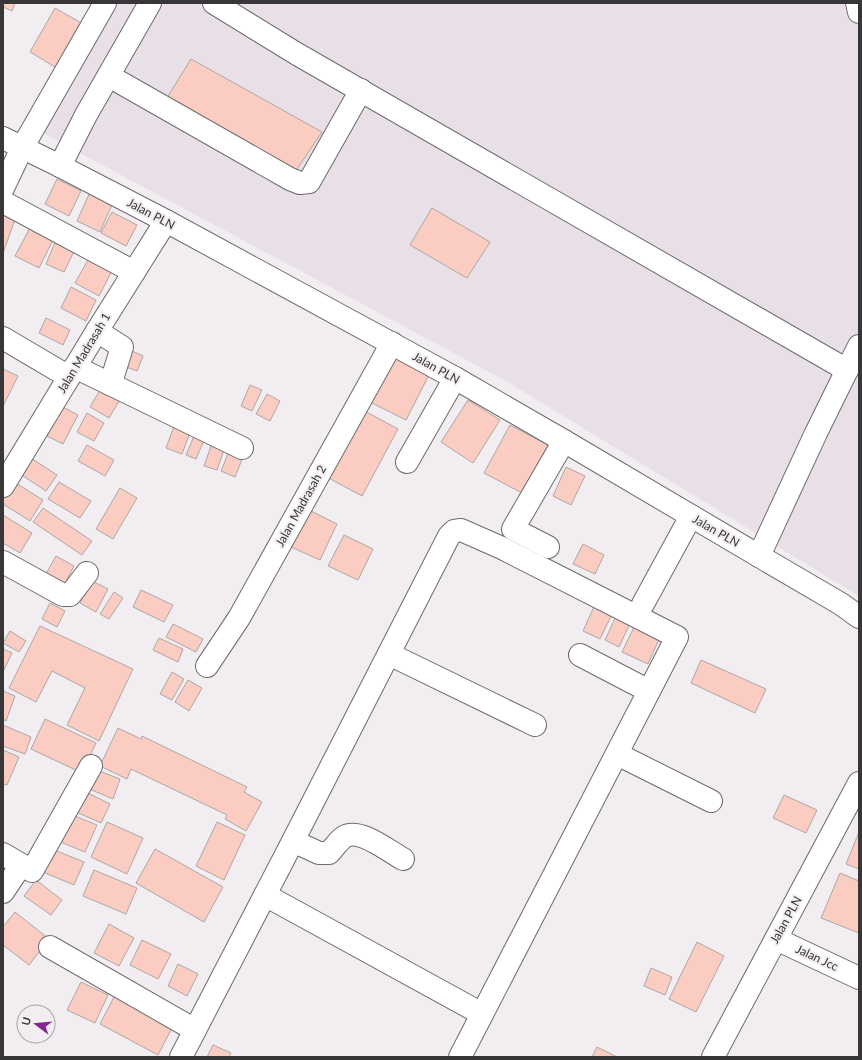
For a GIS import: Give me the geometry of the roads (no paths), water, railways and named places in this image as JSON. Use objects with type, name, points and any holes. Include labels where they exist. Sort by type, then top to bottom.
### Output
[{"type":"street","points":[[3,188],[22,148],[105,3]]},
{"type":"street","points":[[60,166],[86,115],[150,3]]},
{"type":"street","points":[[214,3],[297,54],[847,370]]},
{"type":"street","points":[[857,3],[859,12]]},
{"type":"street","points":[[109,76],[290,179],[300,183],[309,182],[361,90]]},
{"type":"street","name":"Jalan PLN","points":[[3,138],[166,221],[455,378],[841,604],[859,617]]},
{"type":"street","points":[[3,202],[134,272]]},
{"type":"street","name":"Jalan Madrasah 1","points":[[3,486],[166,221]]},
{"type":"street","points":[[97,331],[122,347],[110,384]]},
{"type":"street","points":[[3,338],[72,372],[110,384],[242,448]]},
{"type":"street","name":"Jalan Madrasah 2","points":[[207,666],[239,618],[392,343]]},
{"type":"street","points":[[759,556],[816,433],[859,346]]},
{"type":"street","points":[[407,462],[455,378]]},
{"type":"street","points":[[548,547],[513,529],[564,441]]},
{"type":"street","points":[[643,604],[691,516]]},
{"type":"street","points":[[181,1057],[449,536],[454,531],[461,530],[502,548],[677,637],[460,1057]]},
{"type":"street","points":[[3,562],[63,595],[70,595],[87,573]]},
{"type":"street","points":[[389,654],[535,725]]},
{"type":"street","points":[[580,655],[649,691]]},
{"type":"street","points":[[616,754],[711,801]]},
{"type":"street","points":[[3,892],[19,863],[92,766]]},
{"type":"street","name":"Jalan PLN","points":[[713,1057],[859,783]]},
{"type":"street","points":[[293,841],[319,853],[329,853],[344,837],[352,834],[367,838],[403,859]]},
{"type":"street","points":[[265,895],[482,1014]]},
{"type":"street","name":"Jalan Jcc","points":[[776,939],[859,978]]},
{"type":"street","points":[[50,947],[195,1030]]}]
